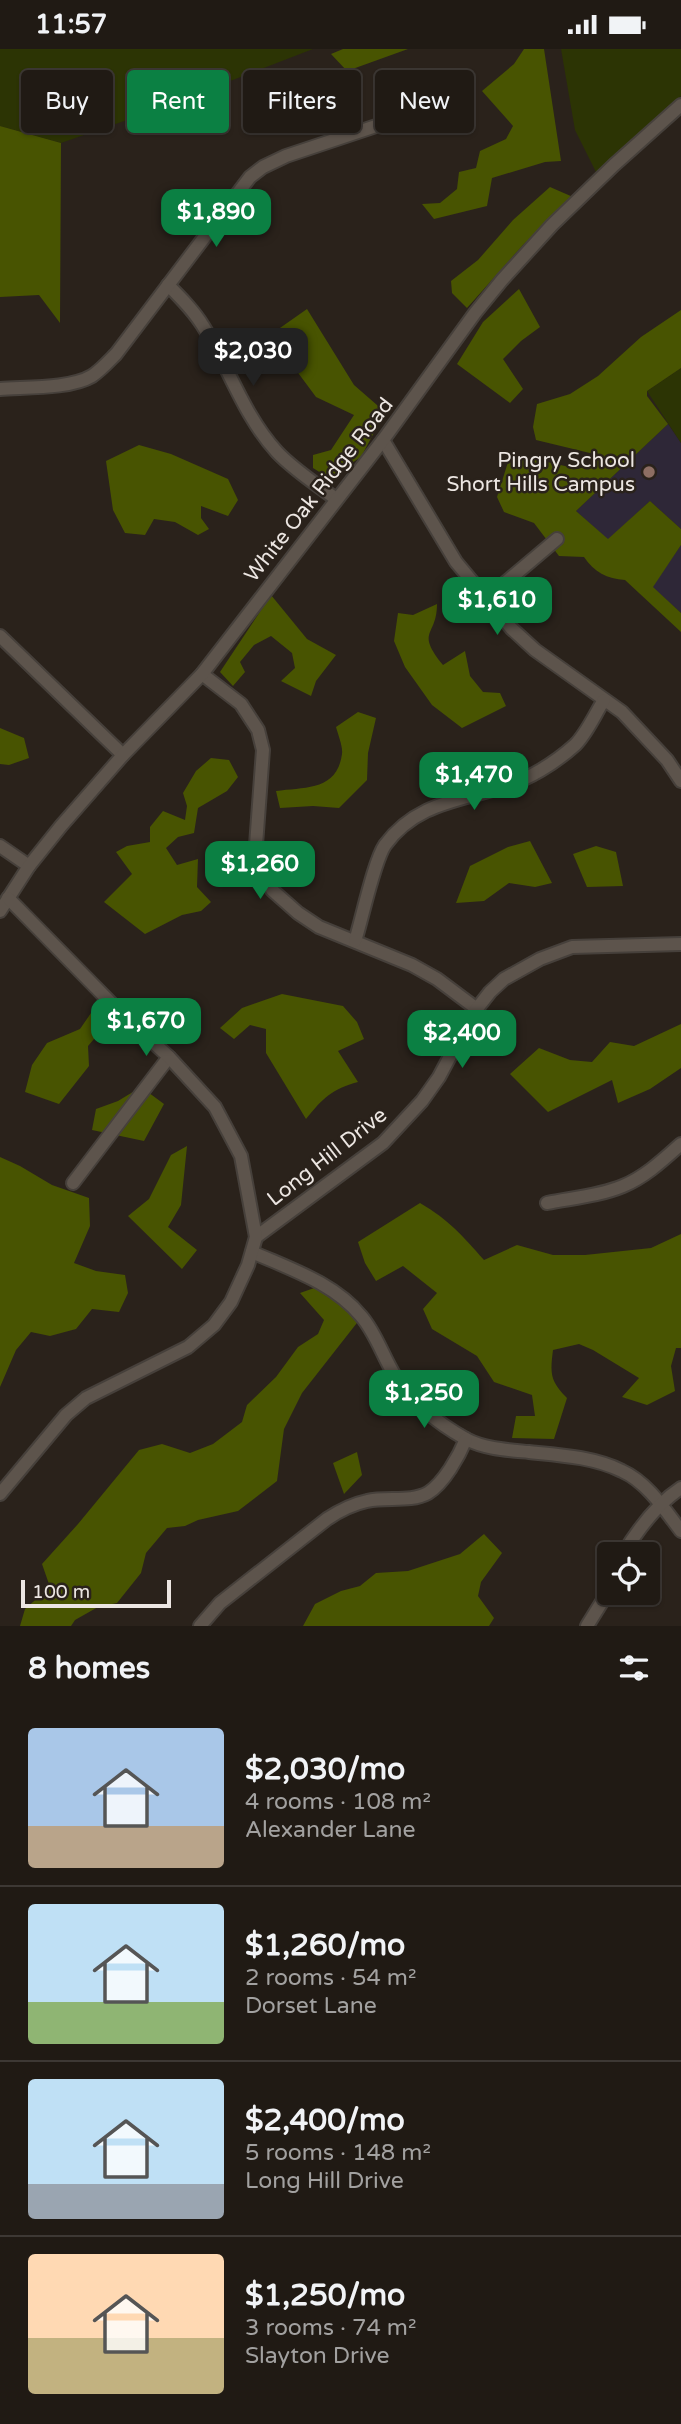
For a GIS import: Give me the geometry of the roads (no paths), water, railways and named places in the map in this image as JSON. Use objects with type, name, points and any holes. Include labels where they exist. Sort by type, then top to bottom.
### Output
[{"type":"street","name":"White Oak Ridge Road","points":[[0,911],[29,866],[61,826],[123,755],[202,674],[383,440],[502,279],[552,225],[681,105]]},
{"type":"street","points":[[0,389],[76,382],[90,377],[116,354],[250,177],[286,156],[375,126]]},
{"type":"street","points":[[168,285],[204,327],[232,385],[275,450],[291,466],[336,499]]},
{"type":"street","points":[[383,440],[456,562],[511,628],[535,650],[622,712],[667,761],[681,781]]},
{"type":"street","points":[[486,599],[557,539]]},
{"type":"street","points":[[0,636],[123,755]]},
{"type":"street","points":[[202,674],[240,704],[258,730],[263,750],[256,845],[272,890],[319,927],[412,964],[477,1009]]},
{"type":"street","points":[[355,941],[384,846],[395,834],[414,816],[428,808],[505,787],[532,775],[576,744],[604,700]]},
{"type":"street","points":[[0,846],[29,866]]},
{"type":"street","points":[[0,1494],[66,1415],[86,1398],[188,1347],[214,1325],[231,1302],[256,1237],[241,1156],[215,1107],[169,1057],[115,1007],[8,898]]},
{"type":"street","name":"Long Hill Drive","points":[[256,1237],[383,1143],[422,1101],[439,1077],[477,1009],[504,979],[556,952],[572,947],[681,944]]},
{"type":"street","points":[[73,1183],[169,1057]]},
{"type":"street","points":[[547,1203],[623,1186],[657,1165],[681,1144]]},
{"type":"street","points":[[252,1252],[318,1282],[346,1301],[363,1318],[395,1376],[408,1393],[427,1412],[466,1439],[491,1448],[592,1461],[622,1471],[637,1480],[662,1505],[681,1531]]},
{"type":"street","points":[[200,1626],[220,1603],[342,1510],[368,1500],[417,1497],[427,1493],[457,1460],[466,1439]]},
{"type":"street","points":[[631,1542],[662,1505],[681,1488]]},
{"type":"street","points":[[587,1626],[600,1605]]},
{"type":"place","name":"Pingry School Short Hills Campus","points":[[649,472]]}]
